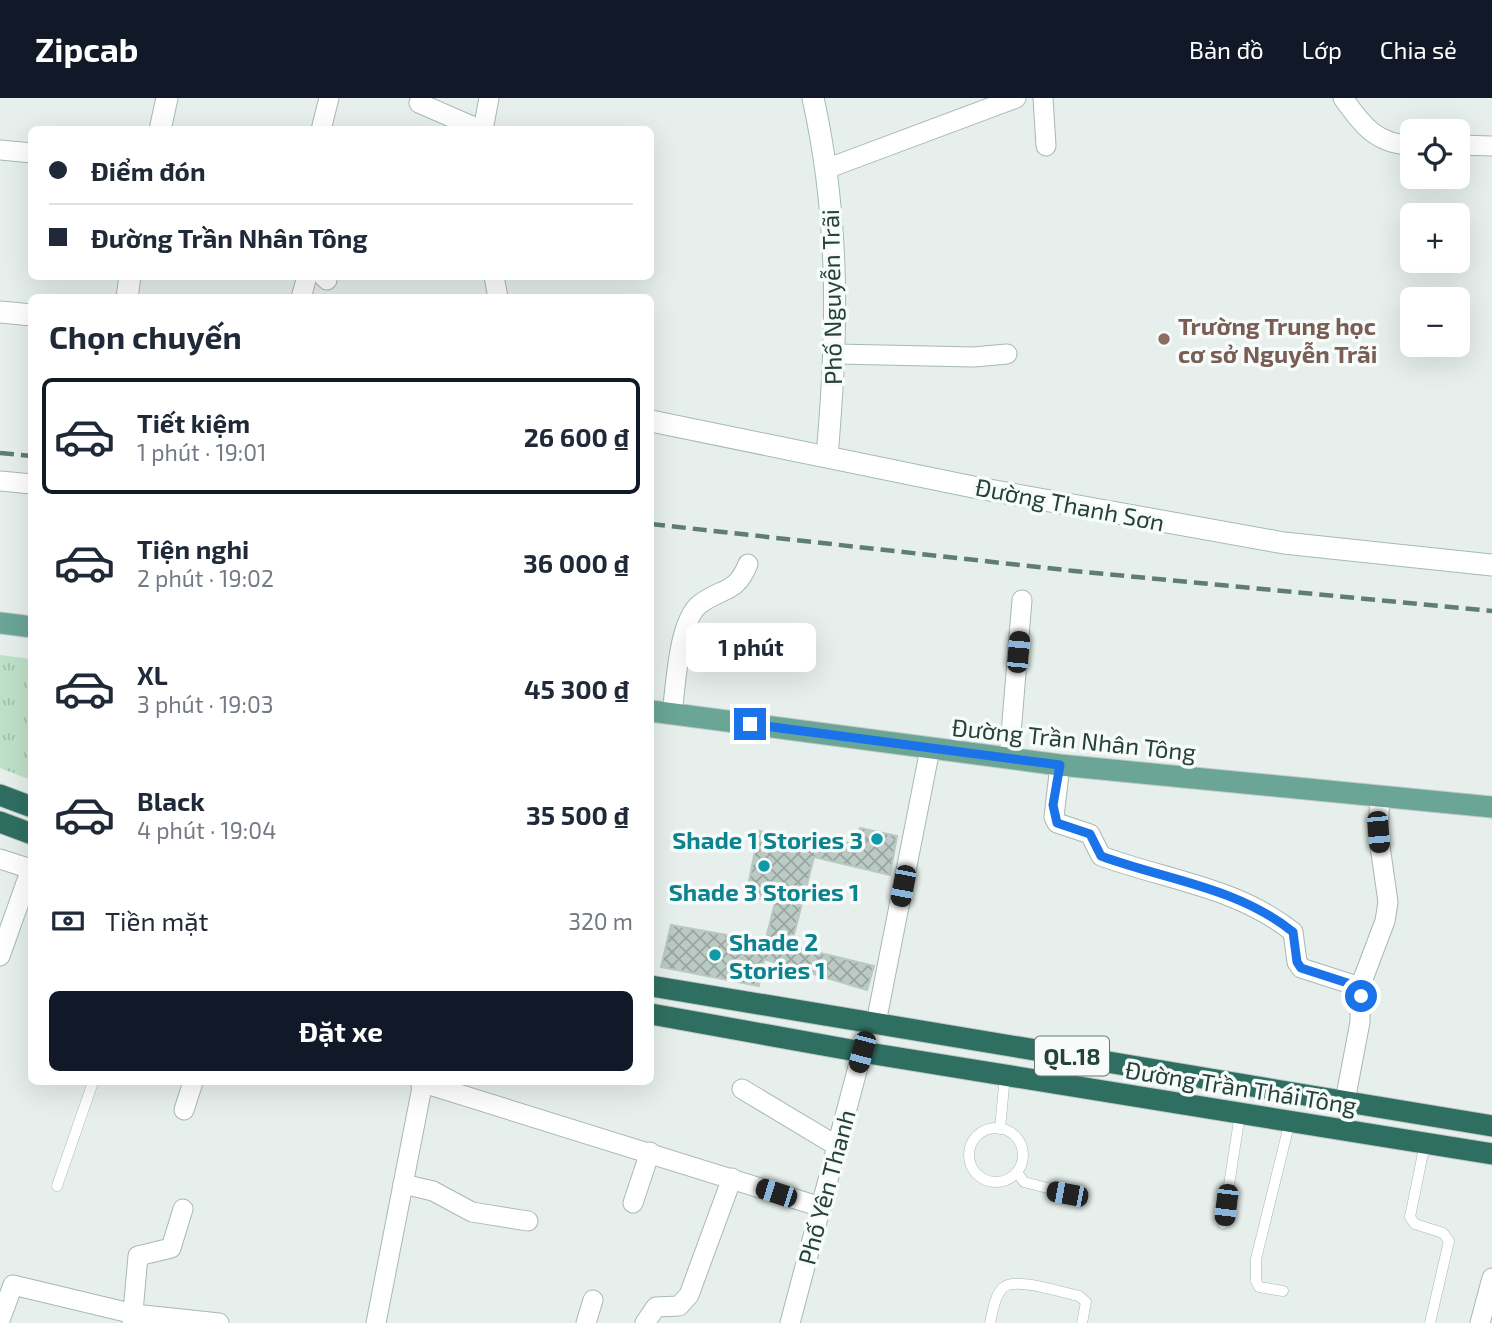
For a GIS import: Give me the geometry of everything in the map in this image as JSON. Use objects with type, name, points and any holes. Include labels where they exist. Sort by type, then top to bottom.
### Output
[{"type":"highway","points":[[0,795],[28,806]]},
{"type":"highway","points":[[0,822],[28,832]]},
{"type":"highway","name":"Đường Trần Thái Tông","points":[[654,986],[1492,1126]]},
{"type":"highway","name":"Đường Trần Thái Tông","points":[[654,1015],[862,1052],[1492,1154]]},
{"type":"highway","points":[[1413,1112],[1418,1142]]},
{"type":"main road","points":[[0,624],[28,627]]},
{"type":"main road","name":"Đường Trần Nhân Tông","points":[[662,712],[1060,765],[1492,807]]},
{"type":"street","points":[[161,126],[167,98]]},
{"type":"street","points":[[322,126],[329,98]]},
{"type":"street","points":[[483,126],[489,98]]},
{"type":"street","name":"Phố Nguyễn Trãi","points":[[813,98],[825,169],[835,262],[836,354],[827,456]]},
{"type":"street","points":[[825,169],[1016,98]]},
{"type":"street","points":[[1043,98],[1046,146]]},
{"type":"street","points":[[1343,98],[1372,134],[1400,144]]},
{"type":"street","points":[[419,103],[473,126]]},
{"type":"street","points":[[1470,145],[1492,146]]},
{"type":"street","points":[[0,150],[28,153]]},
{"type":"street","points":[[0,312],[28,315]]},
{"type":"street","points":[[836,354],[974,357],[1007,354]]},
{"type":"street","name":"Đường Thanh Sơn","points":[[654,422],[978,488],[1284,543],[1492,565]]},
{"type":"street","points":[[0,481],[28,484]]},
{"type":"street","points":[[662,712],[689,616],[699,605],[736,586],[748,564]]},
{"type":"street","points":[[1009,758],[1022,600]]},
{"type":"street","points":[[876,1023],[930,749]]},
{"type":"street","points":[[1060,765],[1054,817],[1057,823],[1090,834],[1101,856],[1213,888],[1248,903],[1293,932],[1297,962],[1301,968],[1360,987]]},
{"type":"street","points":[[1345,1101],[1360,1022],[1360,987],[1385,921],[1388,902],[1378,832],[1380,797]]},
{"type":"street","points":[[0,859],[28,868]]},
{"type":"street","points":[[0,956],[28,877]]},
{"type":"street","name":"Phố Yên Thanh","points":[[790,1323],[862,1052]]},
{"type":"street","points":[[184,1110],[192,1085]]},
{"type":"street","points":[[376,1323],[421,1085]]},
{"type":"street","points":[[432,1085],[821,1207]]},
{"type":"street","points":[[742,1089],[837,1146]]},
{"type":"street","points":[[633,1203],[650,1152]]},
{"type":"street","points":[[645,1323],[656,1307],[679,1306],[689,1295],[732,1178]]},
{"type":"street","points":[[403,1184],[432,1191],[472,1212],[528,1221]]},
{"type":"street","points":[[133,1319],[138,1256],[171,1248],[183,1209]]},
{"type":"street","points":[[1480,1323],[1492,1278]]},
{"type":"street","points":[[0,1320],[7,1283],[133,1319],[219,1323]]},
{"type":"street","points":[[586,1323],[593,1300]]},
{"type":"lane","points":[[1000,1129],[1005,1075]]},
{"type":"lane","points":[[57,1185],[92,1085]]},
{"type":"lane","points":[[1223,1224],[1240,1113]]},
{"type":"lane","points":[[1283,1292],[1259,1287],[1256,1282],[1256,1259],[1290,1121]]},
{"type":"lane","points":[[1000,1129],[1010,1132],[1020,1143],[1023,1158],[1017,1172],[997,1183],[982,1179],[972,1168],[969,1153],[975,1139],[987,1130],[1000,1129]]},
{"type":"lane","points":[[1418,1142],[1410,1217],[1415,1224],[1443,1233],[1449,1241],[1430,1323]]},
{"type":"lane","points":[[1017,1172],[1024,1182],[1067,1194]]},
{"type":"lane","points":[[990,1323],[996,1298],[1003,1287],[1014,1282],[1079,1296],[1086,1303],[1082,1323]]},
{"type":"green space","points":[[0,655],[28,659],[28,779],[0,768]]},
{"type":"building","points":[[860,828],[897,836],[890,875],[814,857],[791,946],[874,966],[867,990],[764,959],[759,986],[661,967],[671,925],[765,942],[775,903],[746,896],[759,831],[818,842],[820,836],[856,845]]},
{"type":"railway","points":[[0,453],[28,456]]},
{"type":"railway","points":[[654,524],[1074,571],[1492,611]]},
{"type":"place","name":"Trường Trung học cơ sở Nguyễn Trãi","points":[[1164,339]]},
{"type":"place","name":"Shade 1 Stories 3","points":[[877,839]]},
{"type":"place","name":"Shade 3 Stories 1","points":[[764,866]]},
{"type":"place","name":"Shade 2 Stories 1","points":[[715,955]]},
{"type":"route","points":[[750,724],[1060,765],[1053,805],[1057,823],[1090,834],[1101,856],[1213,888],[1278,919],[1293,932],[1297,962],[1301,968],[1360,987],[1361,996]]}]
